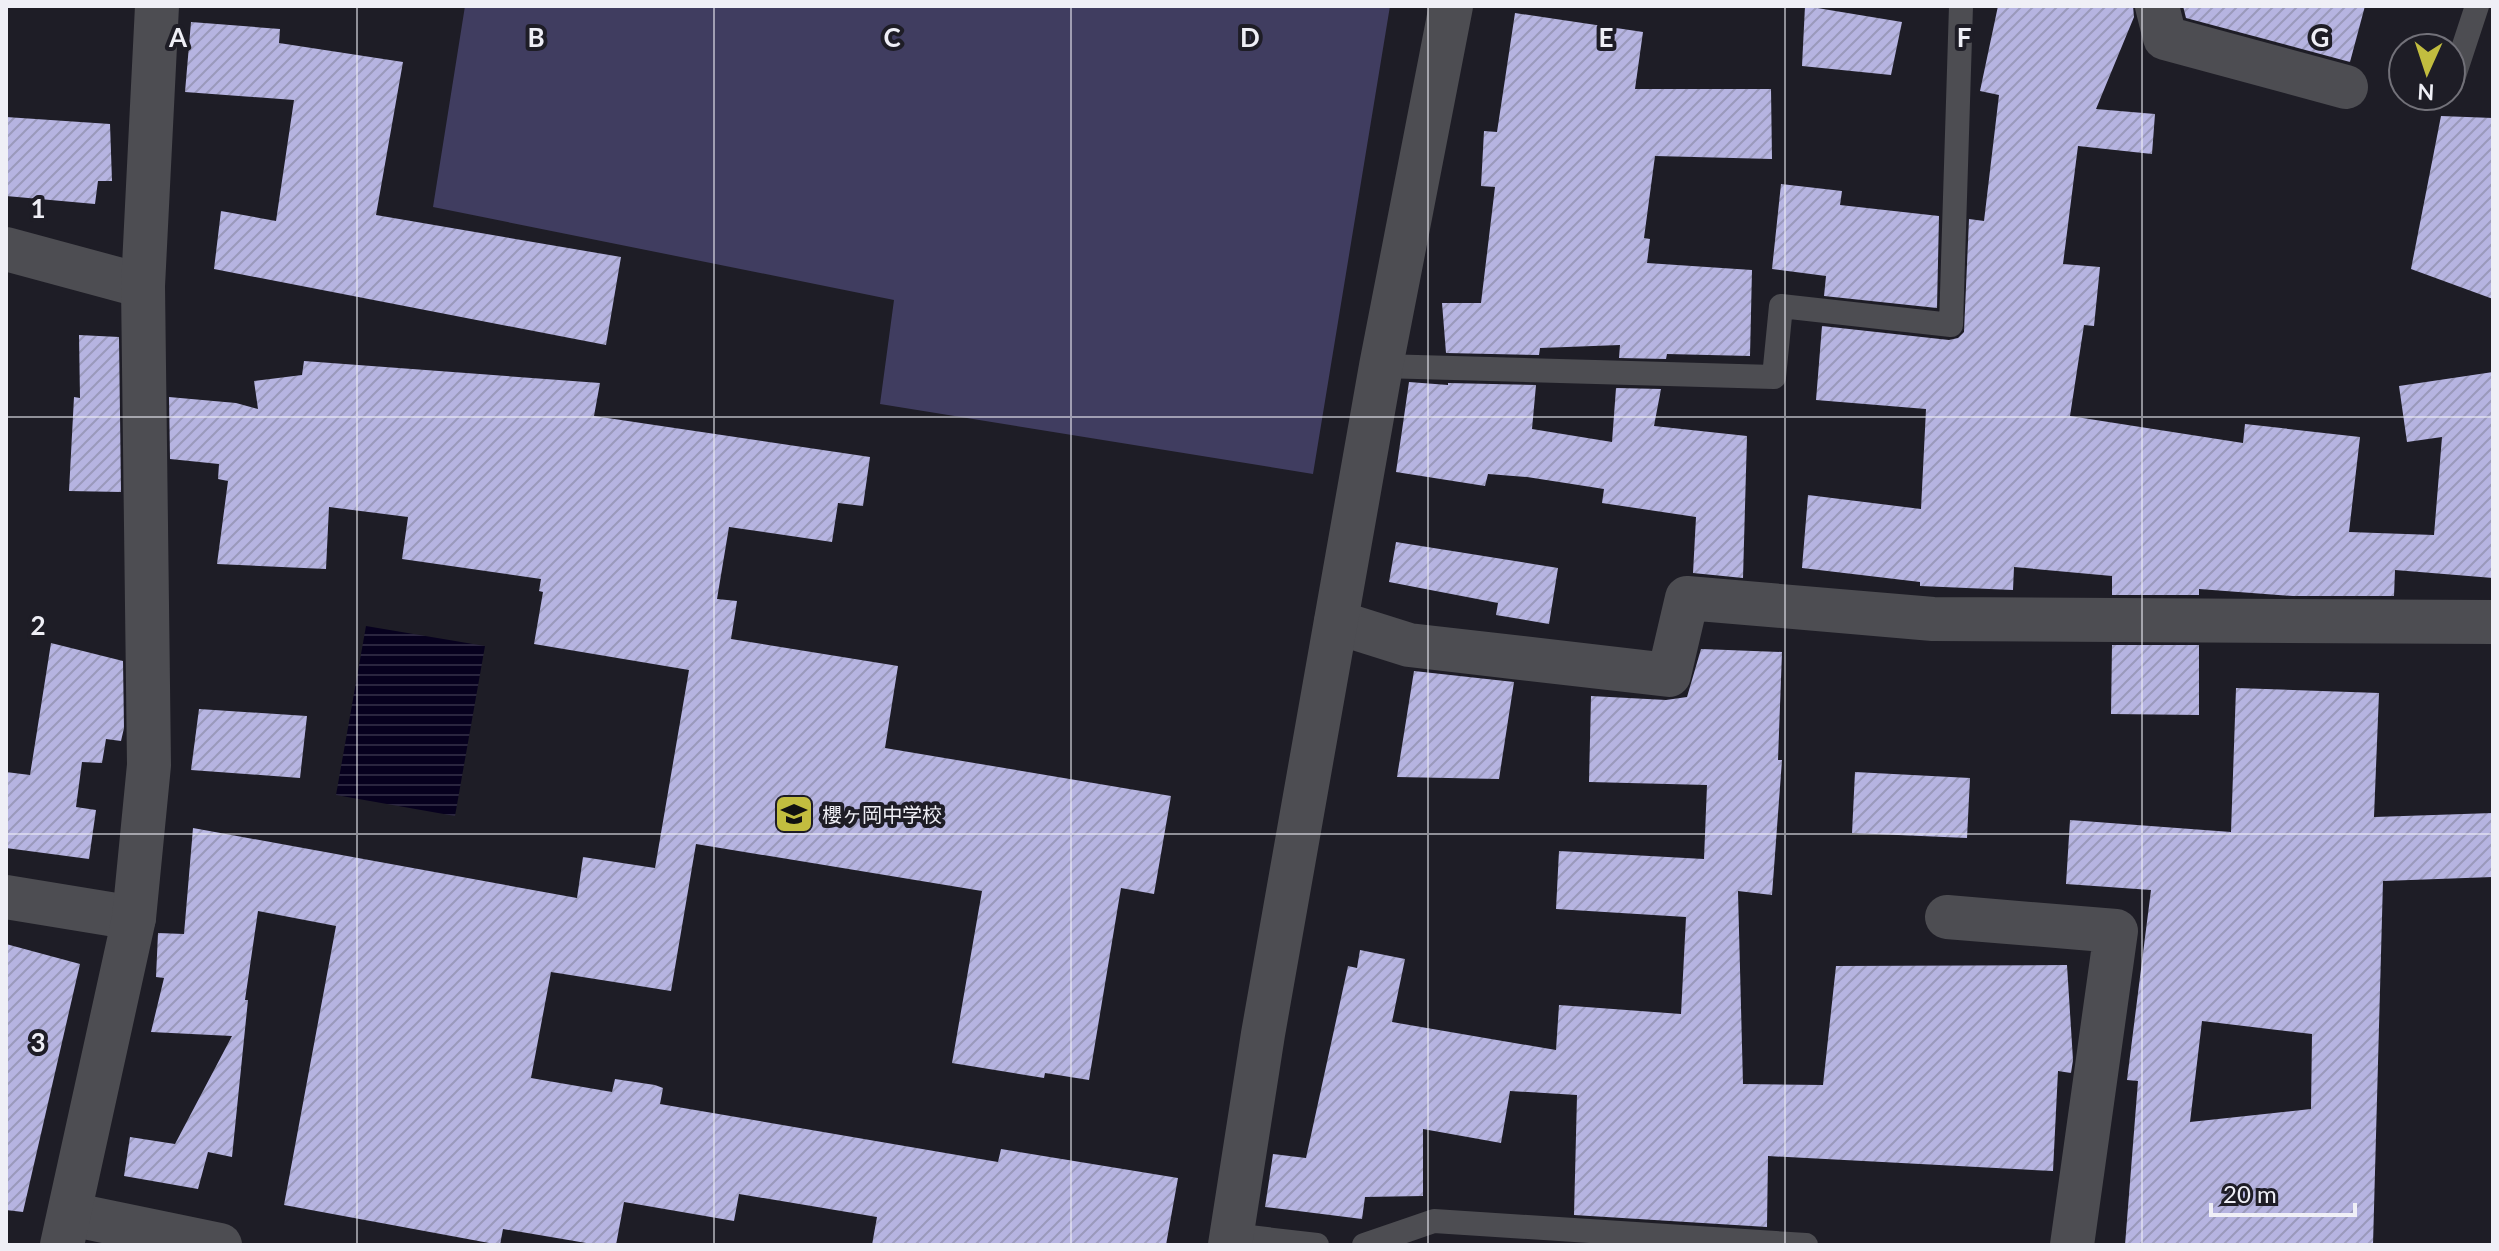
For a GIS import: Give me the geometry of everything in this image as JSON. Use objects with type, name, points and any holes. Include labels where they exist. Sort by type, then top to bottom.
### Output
[{"type":"street","points":[[157,6],[143,286],[149,765],[134,918],[66,1229],[220,1245]]},
{"type":"street","points":[[1231,1240],[1263,1034],[1381,366],[1451,6]]},
{"type":"street","points":[[2157,6],[2165,38],[2346,87]]},
{"type":"street","points":[[6,249],[143,286]]},
{"type":"street","points":[[1336,622],[1409,645],[1669,675],[1687,598],[1933,619],[2493,622]]},
{"type":"street","points":[[6,897],[134,918]]},
{"type":"street","points":[[1947,917],[2116,931],[2072,1245]]},
{"type":"lane","points":[[1381,366],[1774,377],[1781,306],[1951,325],[1961,6]]},
{"type":"lane","points":[[2467,36],[2477,6]]},
{"type":"lane","points":[[1364,1245],[1434,1221],[1806,1245]]},
{"type":"lane","points":[[1231,1240],[1317,1245]]},
{"type":"shaded area","points":[[465,6],[1390,6],[1313,474],[880,404],[894,300],[433,207]]},
{"type":"shaded area","points":[[366,626],[485,646],[455,816],[336,795]]},
{"type":"building","points":[[1805,6],[1902,22],[1891,75],[1802,66]]},
{"type":"building","points":[[1998,6],[2133,6],[2134,17],[2096,109],[2155,114],[2152,154],[2078,146],[2063,264],[2100,267],[2094,326],[2084,325],[2070,416],[2243,443],[2245,424],[2360,437],[2349,532],[2434,535],[2442,437],[2407,442],[2399,386],[2493,372],[2493,578],[2395,570],[2394,596],[2293,596],[2199,589],[2199,595],[2112,595],[2112,576],[2014,567],[2013,590],[1920,586],[1920,582],[1802,568],[1808,495],[1921,509],[1926,409],[1816,400],[1822,326],[1949,340],[1958,338],[1964,332],[1969,219],[1984,221],[1999,95],[1980,91]]},
{"type":"building","points":[[2183,6],[2365,6],[2350,62],[2186,18]]},
{"type":"building","points":[[1515,13],[1643,32],[1635,89],[1771,89],[1772,159],[1655,156],[1644,238],[1650,239],[1647,263],[1752,270],[1750,356],[1667,354],[1666,359],[1619,358],[1620,345],[1540,348],[1539,355],[1446,353],[1442,303],[1481,303],[1495,187],[1481,186],[1484,131],[1497,132]]},
{"type":"building","points":[[191,22],[280,29],[279,43],[403,62],[376,215],[621,257],[606,345],[214,269],[221,211],[276,221],[294,100],[185,92]]},
{"type":"building","points":[[2441,116],[2493,118],[2493,299],[2411,269]]},
{"type":"building","points":[[6,117],[110,124],[112,181],[98,181],[95,204],[6,196]]},
{"type":"building","points":[[1781,184],[1842,191],[1840,205],[1939,216],[1937,308],[1824,296],[1826,276],[1772,269]]},
{"type":"building","points":[[79,335],[119,337],[121,492],[69,491],[74,397],[80,398]]},
{"type":"building","points":[[304,361],[600,383],[594,416],[870,457],[863,506],[838,503],[832,542],[729,527],[717,599],[737,601],[731,639],[898,666],[885,748],[1171,796],[1154,894],[1121,888],[1089,1080],[1045,1073],[1044,1078],[952,1063],[982,891],[696,844],[671,991],[551,972],[531,1078],[612,1092],[615,1079],[655,1085],[663,1088],[660,1104],[998,1162],[1001,1149],[1178,1178],[1166,1245],[872,1245],[877,1217],[739,1194],[734,1221],[624,1202],[616,1245],[598,1245],[503,1229],[500,1245],[284,1205],[336,926],[258,911],[245,1000],[248,1000],[232,1157],[208,1152],[198,1189],[124,1176],[130,1137],[175,1144],[232,1036],[151,1032],[164,978],[156,977],[158,933],[184,934],[193,828],[577,898],[583,857],[655,868],[689,670],[534,644],[543,592],[539,591],[541,579],[402,559],[408,517],[329,507],[326,569],[217,564],[228,481],[218,479],[219,464],[170,459],[169,397],[236,403],[258,409],[254,381],[302,375]]},
{"type":"building","points":[[1409,382],[1536,385],[1532,429],[1612,442],[1616,388],[1661,389],[1654,426],[1747,436],[1743,578],[1693,573],[1696,517],[1602,503],[1604,489],[1527,477],[1488,474],[1485,486],[1396,472]]},
{"type":"building","points":[[1396,542],[1558,568],[1549,624],[1496,615],[1498,603],[1389,582]]},
{"type":"building","points":[[51,643],[123,661],[124,728],[121,741],[106,739],[102,763],[82,762],[76,807],[96,810],[89,859],[6,848],[6,772],[30,775]]},
{"type":"building","points":[[2112,645],[2199,645],[2199,715],[2111,714]]},
{"type":"building","points":[[1701,649],[1782,652],[1778,760],[1782,760],[1772,895],[1738,891],[1743,1084],[1823,1085],[1836,966],[2067,965],[2073,1060],[2071,1073],[2058,1071],[2053,1171],[1768,1156],[1767,1227],[1574,1215],[1577,1095],[1510,1091],[1501,1143],[1423,1129],[1423,1196],[1365,1197],[1362,1219],[1265,1207],[1273,1154],[1306,1158],[1348,966],[1357,968],[1360,950],[1405,959],[1392,1022],[1556,1050],[1559,1005],[1681,1014],[1686,917],[1556,909],[1559,851],[1704,859],[1707,785],[1589,782],[1591,696],[1666,700],[1687,697]]},
{"type":"building","points":[[1414,671],[1514,682],[1499,779],[1397,777]]},
{"type":"building","points":[[2236,688],[2379,693],[2374,817],[2493,813],[2493,877],[2383,881],[2373,1245],[2125,1245],[2138,1081],[2127,1080],[2151,890],[2066,884],[2070,820],[2231,832]],"holes":[[[2202,1021],[2312,1034],[2311,1109],[2190,1122]]]},
{"type":"building","points":[[199,709],[307,716],[300,778],[191,770]]},
{"type":"building","points":[[1855,772],[1970,778],[1967,838],[1852,833]]},
{"type":"building","points":[[6,944],[80,964],[23,1212],[6,1210]]},
{"type":"place","name":"櫻ヶ岡中学校","points":[[794,814]]}]
